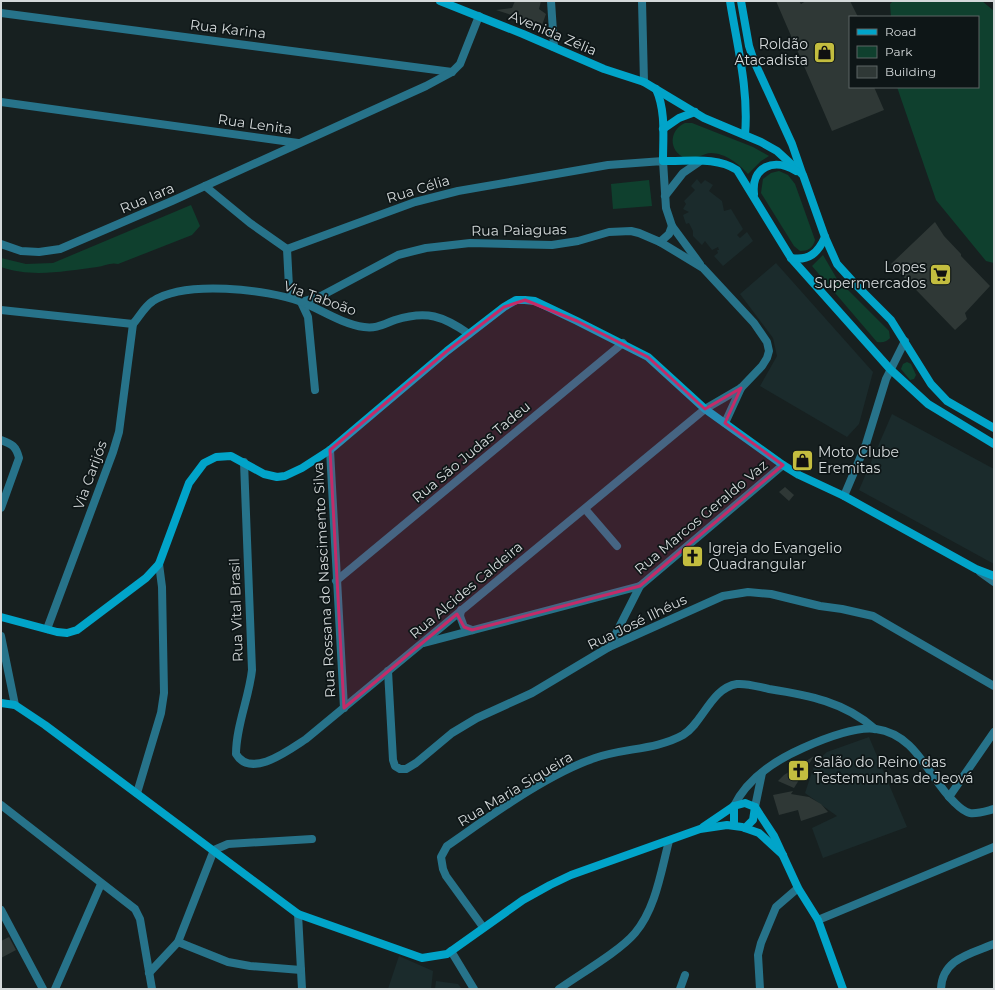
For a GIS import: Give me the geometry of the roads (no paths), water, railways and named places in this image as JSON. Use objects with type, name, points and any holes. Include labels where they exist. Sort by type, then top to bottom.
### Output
[{"type":"main road","name":"Avenida Zélia","points":[[440,1],[604,69],[644,82],[695,112],[777,151],[803,175]]},
{"type":"main road","points":[[730,1],[745,89],[747,118],[745,135]]},
{"type":"main road","points":[[742,1],[749,46],[754,61],[792,144],[825,237],[837,264],[891,320],[931,384],[947,401],[994,428]]},
{"type":"main road","points":[[656,89],[661,100],[663,161],[715,161],[727,164],[736,170],[745,181],[757,203],[792,258],[890,369],[928,404],[994,444]]},
{"type":"main road","points":[[663,129],[679,118],[695,112]]},
{"type":"main road","points":[[757,203],[753,185],[754,178],[761,170],[770,166],[782,164],[803,175]]},
{"type":"main road","points":[[792,258],[802,259],[816,253],[825,237]]},
{"type":"main road","points":[[1,617],[67,633],[77,630],[146,578],[159,564],[183,497],[196,472],[204,463],[216,457],[231,456],[264,474],[284,476],[302,468],[330,450],[469,334],[504,307],[516,300],[535,301],[623,343],[648,357],[705,409],[783,465],[799,475],[844,496],[976,569],[994,576]]},
{"type":"main road","points":[[1,703],[15,705],[45,725],[298,914],[415,957],[431,958],[447,954],[523,900],[550,885],[571,875],[700,829],[734,806],[745,803],[755,807],[774,836],[798,888],[818,920],[843,989]]},
{"type":"main road","points":[[734,806],[734,825]]},
{"type":"main road","points":[[745,828],[753,820],[755,807]]},
{"type":"main road","points":[[700,829],[734,825],[745,828],[759,834],[783,855]]},
{"type":"street","points":[[551,1],[554,47]]},
{"type":"street","points":[[642,1],[644,82]]},
{"type":"street","name":"Rua Karina","points":[[1,13],[452,72]]},
{"type":"street","name":"Rua Lenita","points":[[1,102],[299,143],[426,86],[452,72],[460,64],[465,54],[479,16]]},
{"type":"street","name":"Rua Iara","points":[[1,244],[21,251],[39,252],[60,249],[299,143]]},
{"type":"street","points":[[663,161],[666,208],[672,226],[703,268]]},
{"type":"street","name":"Rua Célia","points":[[287,249],[415,202],[458,190],[608,165],[663,161]]},
{"type":"street","points":[[665,196],[683,173],[699,162]]},
{"type":"street","points":[[205,186],[234,211],[287,249],[289,288],[291,293],[301,302],[308,317],[315,390]]},
{"type":"street","points":[[660,242],[670,234],[672,226]]},
{"type":"street","name":"Rua Paiaguas","points":[[301,302],[320,296],[398,255],[426,248],[470,243],[552,245],[578,241],[609,232],[631,231],[648,235],[703,268],[754,323],[768,342],[769,351],[767,358],[741,388],[725,424]]},
{"type":"street","name":"Via Taboão","points":[[133,324],[152,302],[167,294],[215,288],[260,292],[301,302],[361,327],[374,329],[396,320],[413,316],[427,315],[440,317],[451,322],[469,334]]},
{"type":"street","points":[[1,310],[133,324]]},
{"type":"street","name":"Via Carijós","points":[[47,629],[119,432],[133,324]]},
{"type":"street","points":[[844,496],[866,444],[890,369],[905,341]]},
{"type":"street","name":"Rua São Judas Tadeu","points":[[336,581],[623,343]]},
{"type":"street","name":"Rua Paiaguas","points":[[705,409],[741,388]]},
{"type":"street","name":"Rua Alcides Caldeira","points":[[236,754],[244,762],[252,765],[281,756],[306,739],[705,409]]},
{"type":"street","points":[[1,440],[13,444],[17,450],[19,458],[1,508]]},
{"type":"street","name":"Rua Rossana do Nascimento Silva","points":[[330,450],[344,708]]},
{"type":"street","name":"Rua Vital Brasil","points":[[236,754],[236,744],[250,687],[252,670],[244,462]]},
{"type":"street","name":"Rua Marcos Geraldo Vaz","points":[[422,644],[640,586],[783,465]]},
{"type":"street","points":[[584,509],[617,546]]},
{"type":"street","points":[[137,793],[159,719],[164,693],[162,587],[159,564]]},
{"type":"street","points":[[976,569],[994,582]]},
{"type":"street","points":[[609,647],[640,586]]},
{"type":"street","name":"Rua José Ilhéus","points":[[388,671],[393,760],[396,766],[400,769],[406,769],[452,733],[477,718],[532,692],[609,647],[723,596],[748,592],[771,594],[820,606],[873,616],[994,686]]},
{"type":"street","points":[[461,610],[460,616],[464,627],[472,630]]},
{"type":"street","points":[[1,636],[15,705]]},
{"type":"street","name":"Rua Maria Siqueira","points":[[483,927],[443,870],[441,857],[447,846],[520,797],[575,765],[596,757],[660,744],[684,734],[692,728],[719,694],[729,686],[739,684],[750,685],[820,699],[855,713],[875,729]]},
{"type":"street","points":[[734,806],[742,793],[762,773],[785,757],[814,743],[858,730],[875,729],[894,735],[906,742],[919,754],[949,798],[969,813],[978,814],[994,809]]},
{"type":"street","points":[[949,798],[994,732]]},
{"type":"street","points":[[755,807],[762,773]]},
{"type":"street","points":[[1,806],[135,909],[140,919],[152,989]]},
{"type":"street","points":[[149,973],[178,942],[214,850],[228,844],[312,839]]},
{"type":"street","points":[[559,989],[621,946],[635,933],[645,918],[652,902],[669,841]]},
{"type":"street","points":[[818,920],[994,847]]},
{"type":"street","points":[[55,989],[101,884]]},
{"type":"street","points":[[760,989],[758,955],[761,942],[776,907],[798,888]]},
{"type":"street","points":[[1,910],[43,989]]},
{"type":"street","points":[[298,914],[302,989]]},
{"type":"street","points":[[178,942],[228,962],[250,966],[301,970]]},
{"type":"street","points":[[941,989],[942,978],[949,966],[964,957],[994,944]]},
{"type":"street","points":[[451,951],[474,989]]},
{"type":"street","points":[[680,989],[685,975]]},
{"type":"place","name":"Roldão Atacadista","points":[[824,52]]},
{"type":"place","name":"Lopes Supermercados","points":[[941,275]]},
{"type":"place","name":"Moto Clube Eremitas","points":[[802,460]]},
{"type":"place","name":"Igreja do Evangelio Quadrangular","points":[[693,556]]},
{"type":"place","name":"Salão do Reino das Testemunhas de Jeová","points":[[799,770]]}]
